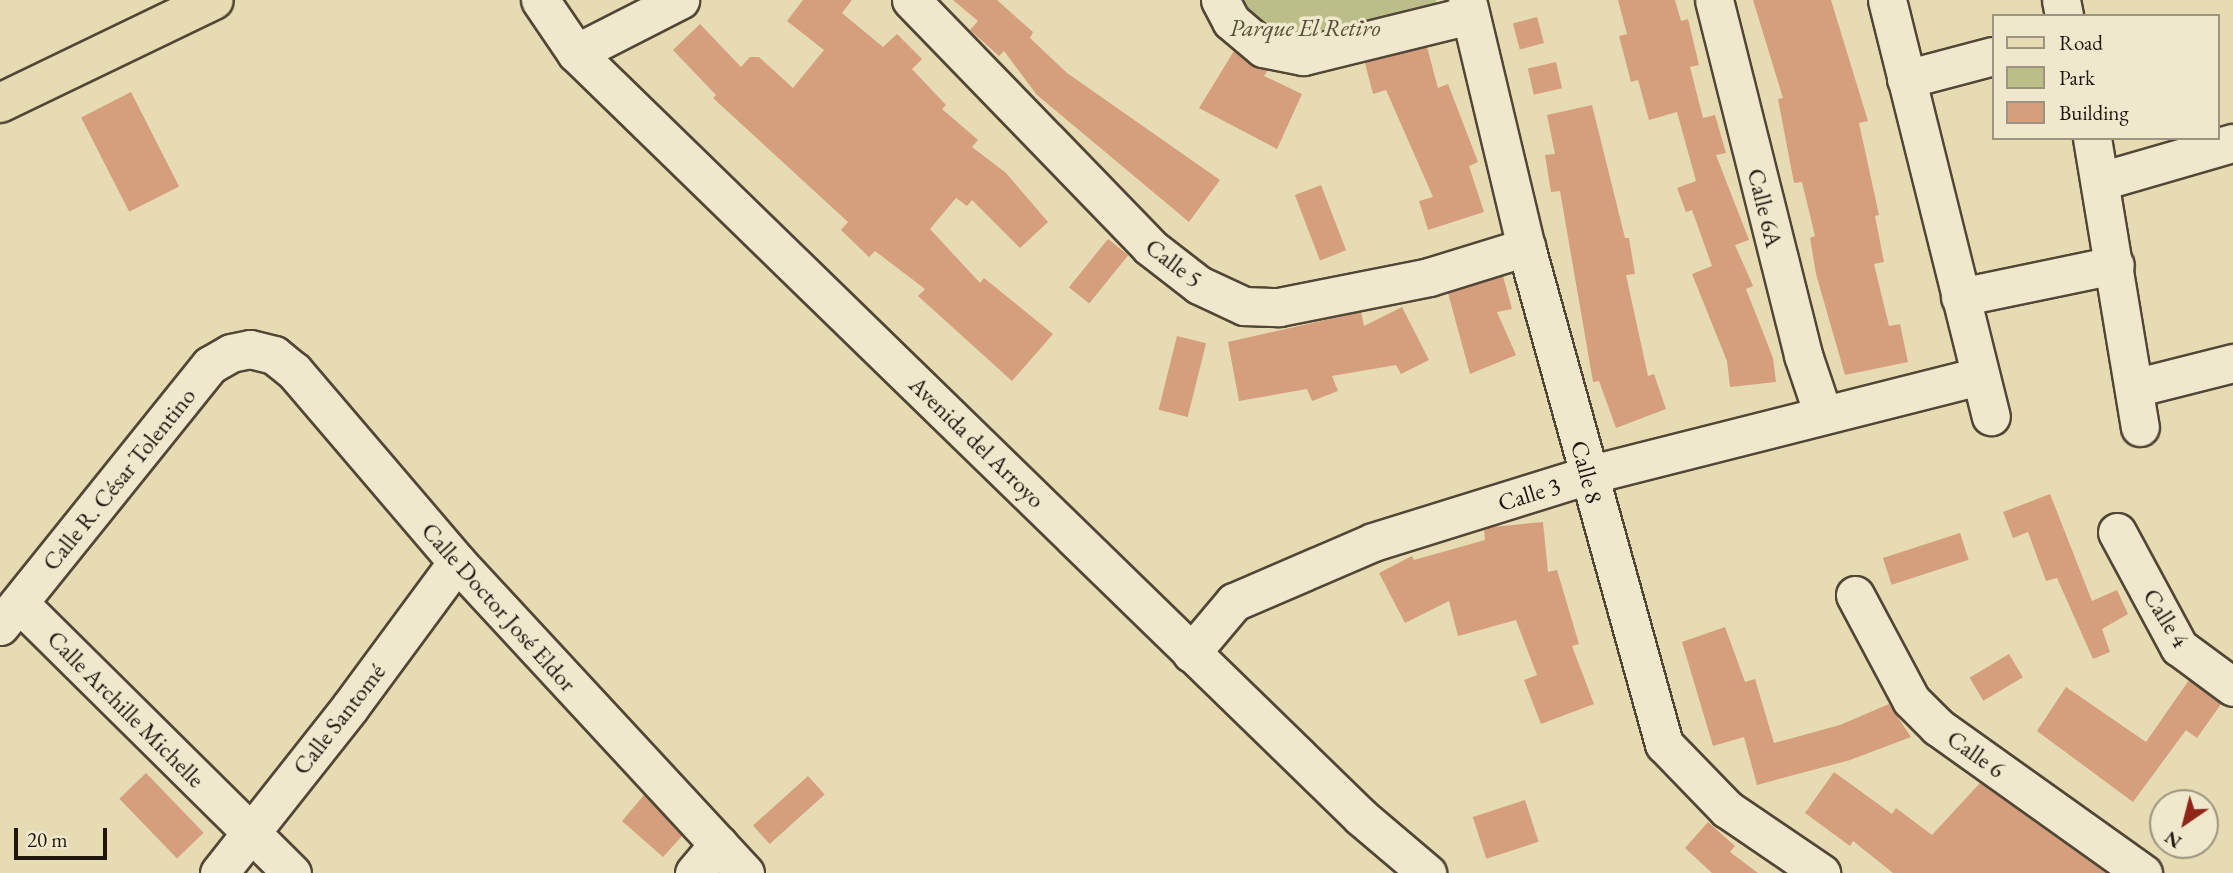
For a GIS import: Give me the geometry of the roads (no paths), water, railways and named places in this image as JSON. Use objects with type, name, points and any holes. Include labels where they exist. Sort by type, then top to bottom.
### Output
[{"type":"main road","points":[[0,103],[214,0]]},
{"type":"street","name":"Avenida del Arroyo","points":[[540,0],[576,53],[1361,817],[1427,873]]},
{"type":"street","points":[[576,53],[680,0]]},
{"type":"street","name":"Calle 5","points":[[911,0],[1150,247],[1199,285],[1244,306],[1279,307],[1401,282],[1526,247]]},
{"type":"street","points":[[1220,0],[1231,21],[1263,48],[1303,57],[1468,7]]},
{"type":"street","name":"Calle 6A","points":[[1714,0],[1800,342],[1823,414]]},
{"type":"street","points":[[1887,0],[1991,416]]},
{"type":"street","name":"Calle 8","points":[[1468,7],[1526,247],[1664,744],[1727,809],[1821,873]]},
{"type":"street","points":[[1906,79],[1992,56]]},
{"type":"street","points":[[2092,140],[2140,427]]},
{"type":"street","points":[[2101,181],[2233,143]]},
{"type":"street","points":[[1960,297],[2115,265]]},
{"type":"street","name":"Calle Doctor José Eldor","points":[[250,349],[274,355],[294,371],[457,562],[745,873]]},
{"type":"street","name":"Calle R. César Tolentino","points":[[10,615],[210,365],[231,353],[250,349]]},
{"type":"street","points":[[2134,388],[2233,363]]},
{"type":"street","name":"Calle 3","points":[[1191,653],[1234,602],[1373,542],[1588,475],[1979,376]]},
{"type":"street","name":"Calle 4","points":[[2117,533],[2179,646],[2233,687]]},
{"type":"street","name":"Calle Santomé","points":[[219,873],[350,707],[457,562]]},
{"type":"street","name":"Calle 6","points":[[1855,595],[1910,700],[1938,727],[2143,873]]},
{"type":"street","name":"Calle Archille Michelle","points":[[10,615],[251,832],[292,873]]},
{"type":"street","points":[[694,873],[718,844]]},
{"type":"park label","name":"Parque El Retiro","points":[[1305,28]]}]
